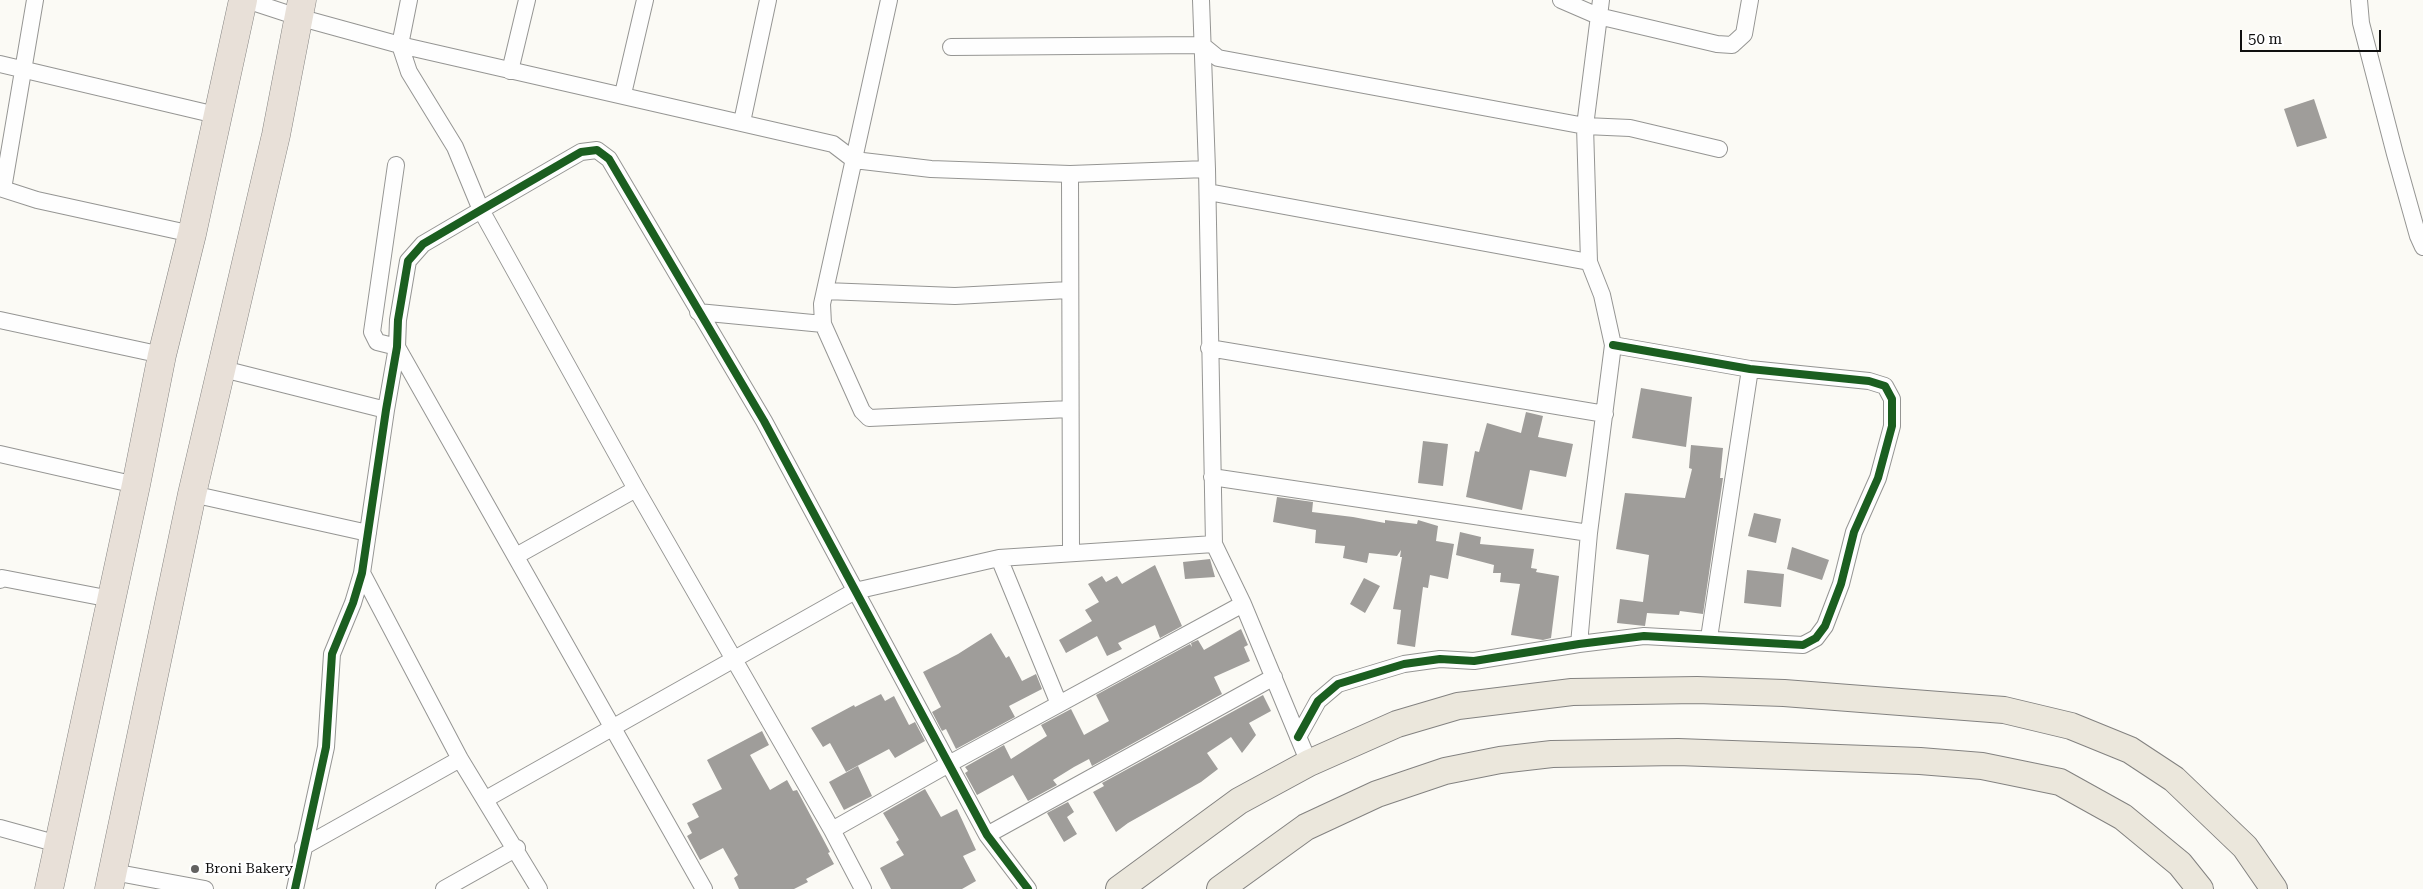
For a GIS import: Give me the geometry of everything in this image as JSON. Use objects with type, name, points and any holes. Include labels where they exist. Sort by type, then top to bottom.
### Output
[{"type":"highway","points":[[49,889],[162,355],[192,234],[216,115],[244,0]]},
{"type":"highway","points":[[111,880],[192,494],[223,369],[276,135],[300,9]]},
{"type":"main road","points":[[1119,889],[1239,801],[1308,763],[1397,724],[1458,706],[1572,692],[1697,690],[1916,702],[2004,710],[2071,726],[2130,750],[2174,779],[2244,847],[2274,889]]},
{"type":"main road","points":[[1220,889],[1306,827],[1385,791],[1446,771],[1500,760],[1552,754],[1678,752],[1920,761],[1982,766],[2060,782],[2123,817],[2180,864],[2200,889]]},
{"type":"street","points":[[35,0],[25,68],[2,189],[37,200],[192,234]]},
{"type":"street","points":[[244,0],[300,9],[400,45],[510,71],[623,94],[833,144],[854,160],[931,169],[1070,174],[1207,169]]},
{"type":"street","points":[[409,0],[400,45],[409,72],[455,147],[481,210],[636,489],[832,830],[863,889]]},
{"type":"street","points":[[510,71],[527,0]]},
{"type":"street","points":[[623,94],[646,0]]},
{"type":"street","points":[[742,122],[768,0]]},
{"type":"street","points":[[889,0],[822,304],[823,324],[862,411],[869,418],[1070,409]]},
{"type":"street","points":[[1201,0],[1208,192],[1209,348],[1214,544],[1243,604],[1308,763]]},
{"type":"street","points":[[1561,0],[1600,8],[1717,44],[1732,45],[1744,34],[1750,0]]},
{"type":"street","points":[[2359,0],[2361,23],[2395,154],[2418,236],[2423,247]]},
{"type":"street","points":[[1579,644],[1589,533],[1613,345],[1602,295],[1589,262],[1586,126],[1600,8]]},
{"type":"street","points":[[951,47],[1202,45],[1218,58],[1586,126],[1630,128],[1719,149]]},
{"type":"street","points":[[0,64],[25,68],[216,115]]},
{"type":"street","points":[[295,889],[326,747],[332,654],[353,603],[362,573],[397,347],[398,320],[408,261],[424,244],[481,210],[580,152],[597,150],[609,159],[764,421],[947,764],[987,835],[1028,889]]},
{"type":"street","points":[[396,165],[372,332],[377,342],[397,347],[704,889]]},
{"type":"street","points":[[1070,174],[1071,553]]},
{"type":"street","points":[[1208,192],[1589,262]]},
{"type":"street","points":[[825,291],[955,296],[1069,290]]},
{"type":"street","points":[[698,312],[823,324]]},
{"type":"street","points":[[0,320],[162,355]]},
{"type":"street","points":[[1298,738],[1318,702],[1338,684],[1404,664],[1440,659],[1474,661],[1579,644],[1644,636],[1709,638],[1803,645],[1816,638],[1825,626],[1841,584],[1854,532],[1878,478],[1892,426],[1892,399],[1885,386],[1869,381],[1750,369],[1613,345]]},
{"type":"street","points":[[1209,348],[1605,414]]},
{"type":"street","points":[[223,369],[386,410]]},
{"type":"street","points":[[1709,638],[1750,369]]},
{"type":"street","points":[[0,454],[136,485]]},
{"type":"street","points":[[1212,477],[1589,533]]},
{"type":"street","points":[[516,556],[636,489]]},
{"type":"street","points":[[192,494],[368,533]]},
{"type":"street","points":[[486,799],[734,661],[855,591],[999,558],[1214,544]]},
{"type":"street","points":[[999,558],[1059,704]]},
{"type":"street","points":[[362,573],[460,759],[516,848],[539,889]]},
{"type":"street","points":[[0,580],[2,578],[111,599]]},
{"type":"street","points":[[832,830],[947,764],[1243,604]]},
{"type":"street","points":[[987,835],[1274,677]]},
{"type":"street","points":[[303,846],[460,759]]},
{"type":"street","points":[[0,828],[58,844]]},
{"type":"street","points":[[444,889],[516,848]]},
{"type":"street","points":[[111,880],[205,889]]},
{"type":"building","points":[[2314,99],[2327,138],[2297,147],[2284,109]]},
{"type":"building","points":[[1641,388],[1692,397],[1686,447],[1632,438]]},
{"type":"building","points":[[1526,412],[1543,416],[1538,437],[1573,444],[1566,477],[1530,470],[1522,510],[1466,497],[1475,451],[1479,452],[1487,423],[1521,433]]},
{"type":"building","points":[[1423,441],[1448,444],[1443,486],[1418,483]]},
{"type":"building","points":[[1691,445],[1723,448],[1720,478],[1723,478],[1703,614],[1680,611],[1679,615],[1647,613],[1645,626],[1617,623],[1620,599],[1643,602],[1649,555],[1616,549],[1625,493],[1685,498],[1692,469],[1689,468]]},
{"type":"building","points":[[1277,497],[1313,502],[1312,512],[1385,523],[1385,520],[1417,524],[1418,520],[1438,526],[1436,541],[1454,544],[1448,579],[1430,575],[1428,588],[1423,587],[1415,647],[1397,644],[1401,610],[1393,609],[1402,557],[1400,557],[1401,550],[1397,556],[1369,553],[1367,563],[1343,558],[1345,546],[1315,543],[1316,530],[1273,522]]},
{"type":"building","points":[[1754,513],[1781,519],[1776,543],[1748,536]]},
{"type":"building","points":[[1460,532],[1481,537],[1480,544],[1534,549],[1531,568],[1537,569],[1536,572],[1559,576],[1551,638],[1543,640],[1511,635],[1520,584],[1500,582],[1501,573],[1493,573],[1494,565],[1456,555]]},
{"type":"building","points":[[1792,547],[1829,560],[1822,580],[1787,569]]},
{"type":"building","points":[[1210,559],[1215,577],[1185,579],[1183,562]]},
{"type":"building","points":[[1155,565],[1182,626],[1160,638],[1155,625],[1118,643],[1122,649],[1107,656],[1097,636],[1066,653],[1059,640],[1092,621],[1085,610],[1099,602],[1088,584],[1102,576],[1106,582],[1117,576],[1122,584]]},
{"type":"building","points":[[1747,570],[1784,574],[1781,607],[1744,603]]},
{"type":"building","points":[[1364,578],[1380,586],[1365,613],[1350,604]]},
{"type":"building","points":[[1241,629],[1248,645],[1244,647],[1250,661],[1214,677],[1222,694],[1092,766],[1089,759],[1074,767],[1053,780],[1057,785],[1028,801],[1013,775],[977,795],[965,773],[968,771],[965,767],[1004,745],[1011,759],[1047,736],[1041,725],[1071,709],[1084,735],[1109,721],[1096,695],[1190,644],[1192,647],[1191,643],[1198,640],[1204,650]]},
{"type":"building","points":[[991,633],[1006,658],[1009,656],[1022,681],[1036,674],[1042,689],[1009,706],[1015,717],[956,749],[946,729],[942,731],[932,712],[941,707],[923,672],[958,654]]},
{"type":"building","points":[[881,694],[885,701],[894,696],[909,725],[915,722],[925,741],[895,758],[889,749],[846,772],[830,743],[823,747],[811,728],[854,705],[855,707]]},
{"type":"building","points":[[1263,695],[1271,711],[1249,723],[1256,735],[1242,753],[1231,737],[1207,753],[1218,769],[1201,782],[1128,823],[1116,832],[1093,792],[1104,786],[1102,783]]},
{"type":"building","points":[[762,731],[769,745],[750,755],[770,790],[787,780],[793,791],[797,790],[830,852],[828,853],[834,864],[806,879],[808,882],[794,889],[739,889],[734,878],[738,875],[723,848],[700,860],[687,836],[692,833],[687,823],[699,817],[692,804],[722,789],[707,760]]},
{"type":"building","points":[[858,766],[872,796],[844,810],[829,782]]},
{"type":"building","points":[[925,789],[941,817],[957,809],[976,850],[963,856],[976,881],[962,889],[891,889],[880,868],[904,855],[896,842],[899,840],[883,813]]},
{"type":"building","points":[[1068,802],[1074,812],[1067,817],[1077,834],[1064,842],[1047,813]]},
{"type":"cycle path","points":[[295,889],[326,747],[332,654],[353,603],[362,573],[397,347],[398,320],[408,261],[423,244],[581,152],[597,150],[609,159],[764,421],[987,835],[1028,889]]},
{"type":"cycle path","points":[[1298,737],[1318,701],[1338,684],[1404,664],[1440,659],[1474,661],[1579,644],[1644,636],[1803,645],[1816,638],[1825,626],[1841,584],[1854,532],[1878,478],[1892,426],[1892,399],[1885,386],[1869,381],[1750,369],[1613,345]]},
{"type":"place","name":"Broni Bakery","points":[[195,869]]}]
